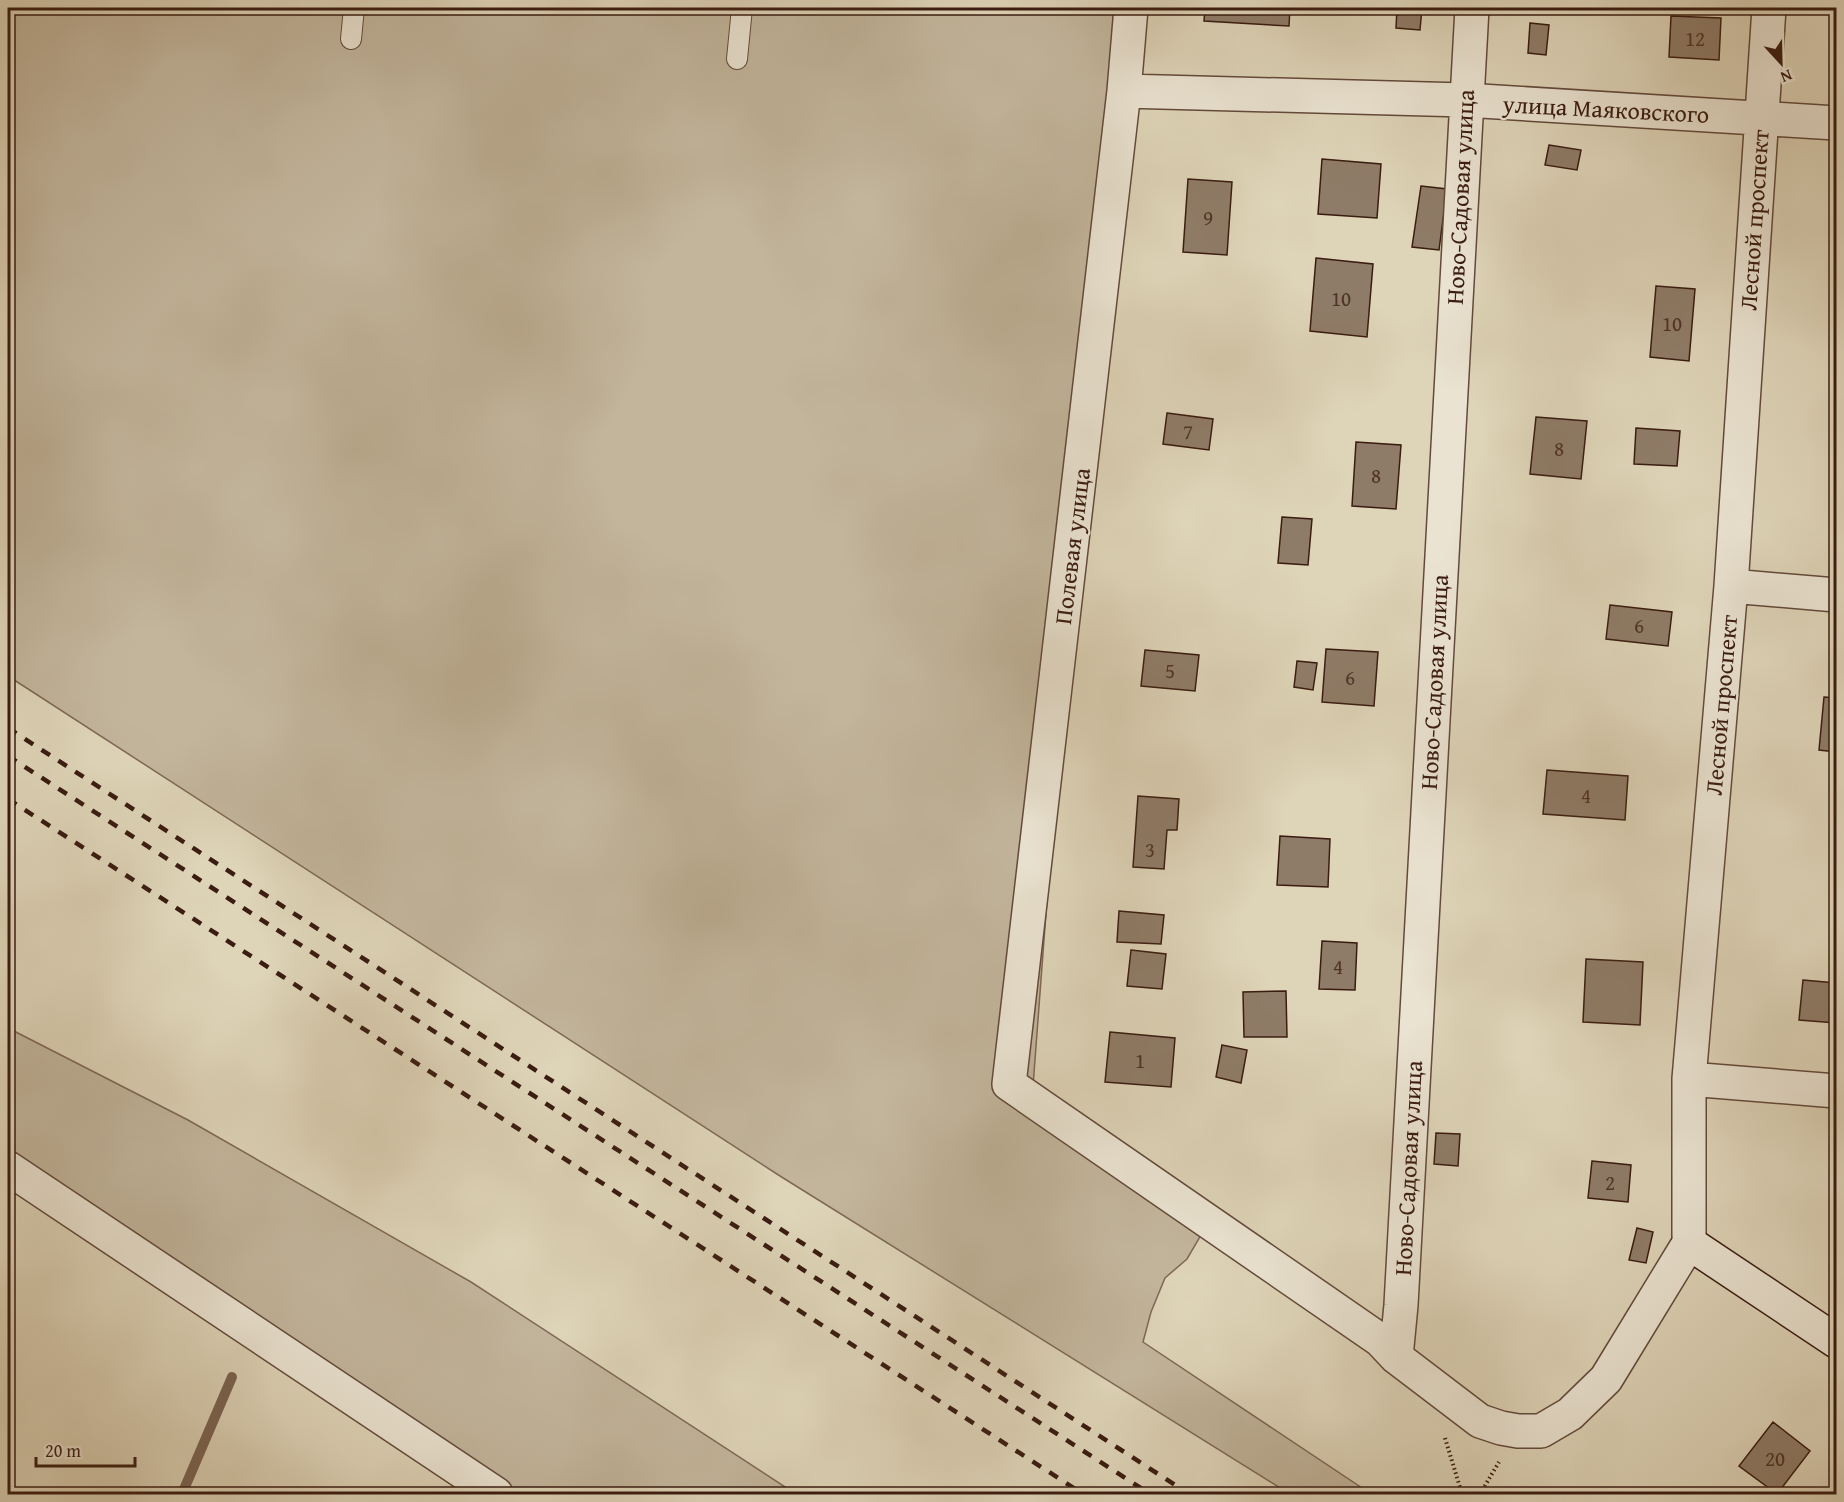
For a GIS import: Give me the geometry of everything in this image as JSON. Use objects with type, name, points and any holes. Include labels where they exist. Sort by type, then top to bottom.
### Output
[{"type":"street","name":"Полевая улица","points":[[1131,8],[1124,91],[1009,1084],[1380,1340],[1396,1357]]},
{"type":"street","name":"Ново-Садовая улица","points":[[1396,1357],[1402,1293],[1465,100],[1472,8]]},
{"type":"street","name":"Лесной проспект","points":[[1689,1243],[1689,1079],[1731,586],[1769,8]]},
{"type":"street","name":"улица Маяковского","points":[[1124,91],[1465,100],[1836,123]]},
{"type":"street","points":[[1731,586],[1836,595]]},
{"type":"street","points":[[1689,1079],[1836,1091]]},
{"type":"street","points":[[8,1168],[496,1494]]},
{"type":"street","points":[[1396,1357],[1480,1421],[1518,1431],[1542,1431],[1570,1414],[1606,1379],[1689,1243],[1836,1341]]},
{"type":"lane","points":[[351,39],[354,8]]},
{"type":"lane","points":[[737,59],[742,8]]},
{"type":"shaded area","points":[[8,8],[1114,8],[1031,1113],[1201,1235],[1187,1259],[1165,1278],[1151,1312],[1143,1342],[1371,1494],[1290,1494],[780,1176],[8,676]]},
{"type":"shaded area","points":[[8,1028],[188,1120],[471,1282],[796,1494],[511,1494],[8,1155]]},
{"type":"building","points":[[1205,8],[1290,8],[1289,26],[1204,21]]},
{"type":"building","points":[[1397,8],[1422,8],[1420,30],[1396,28]]},
{"type":"building","points":[[1541,8],[1609,8],[1609,11]]},
{"type":"building","points":[[1671,16],[1721,18],[1719,60],[1669,57]]},
{"type":"building","points":[[1530,23],[1549,25],[1546,55],[1528,53]]},
{"type":"building","points":[[1549,145],[1581,150],[1577,170],[1545,165]]},
{"type":"building","points":[[1322,159],[1381,164],[1377,218],[1318,214]]},
{"type":"building","points":[[1188,179],[1232,182],[1227,255],[1183,252]]},
{"type":"building","points":[[1421,186],[1447,189],[1439,250],[1412,247]]},
{"type":"building","points":[[1316,258],[1373,264],[1367,337],[1310,331]]},
{"type":"building","points":[[1656,286],[1695,289],[1689,361],[1650,357]]},
{"type":"building","points":[[1167,413],[1213,419],[1209,450],[1163,444]]},
{"type":"building","points":[[1536,417],[1587,421],[1581,479],[1530,474]]},
{"type":"building","points":[[1636,428],[1680,431],[1677,466],[1634,464]]},
{"type":"building","points":[[1356,442],[1401,445],[1396,509],[1352,506]]},
{"type":"building","points":[[1282,517],[1312,519],[1308,565],[1278,563]]},
{"type":"building","points":[[1610,605],[1672,612],[1668,646],[1606,639]]},
{"type":"building","points":[[1326,649],[1378,652],[1374,706],[1322,702]]},
{"type":"building","points":[[1145,650],[1199,655],[1195,691],[1141,686]]},
{"type":"building","points":[[1297,661],[1317,663],[1313,690],[1294,687]]},
{"type":"building","points":[[1824,697],[1836,698],[1836,752],[1819,750]]},
{"type":"building","points":[[1547,770],[1628,776],[1625,820],[1543,814]]},
{"type":"building","points":[[1138,796],[1179,799],[1177,830],[1167,830],[1164,869],[1133,867]]},
{"type":"building","points":[[1280,836],[1330,839],[1328,887],[1277,885]]},
{"type":"building","points":[[1119,911],[1164,915],[1161,944],[1117,942]]},
{"type":"building","points":[[1322,941],[1357,943],[1355,990],[1319,989]]},
{"type":"building","points":[[1131,950],[1166,954],[1162,989],[1127,986]]},
{"type":"building","points":[[1586,959],[1643,962],[1640,1025],[1583,1022]]},
{"type":"building","points":[[1803,980],[1836,983],[1836,1023],[1799,1020]]},
{"type":"building","points":[[1286,991],[1287,1037],[1244,1037],[1243,992]]},
{"type":"building","points":[[1110,1032],[1175,1038],[1171,1087],[1105,1082]]},
{"type":"building","points":[[1222,1045],[1247,1050],[1241,1083],[1216,1077]]},
{"type":"building","points":[[1436,1133],[1460,1134],[1458,1166],[1434,1164]]},
{"type":"building","points":[[1592,1161],[1631,1165],[1628,1202],[1588,1198]]},
{"type":"building","points":[[1637,1228],[1653,1232],[1646,1263],[1629,1260]]},
{"type":"building","points":[[1773,1422],[1810,1451],[1777,1494],[1739,1466]]},
{"type":"waterway","points":[[182,1494],[232,1377]]},
{"type":"railway","points":[[8,728],[1189,1494]]},
{"type":"railway","points":[[8,756],[1150,1494]]},
{"type":"railway","points":[[8,799],[1083,1494]]}]
